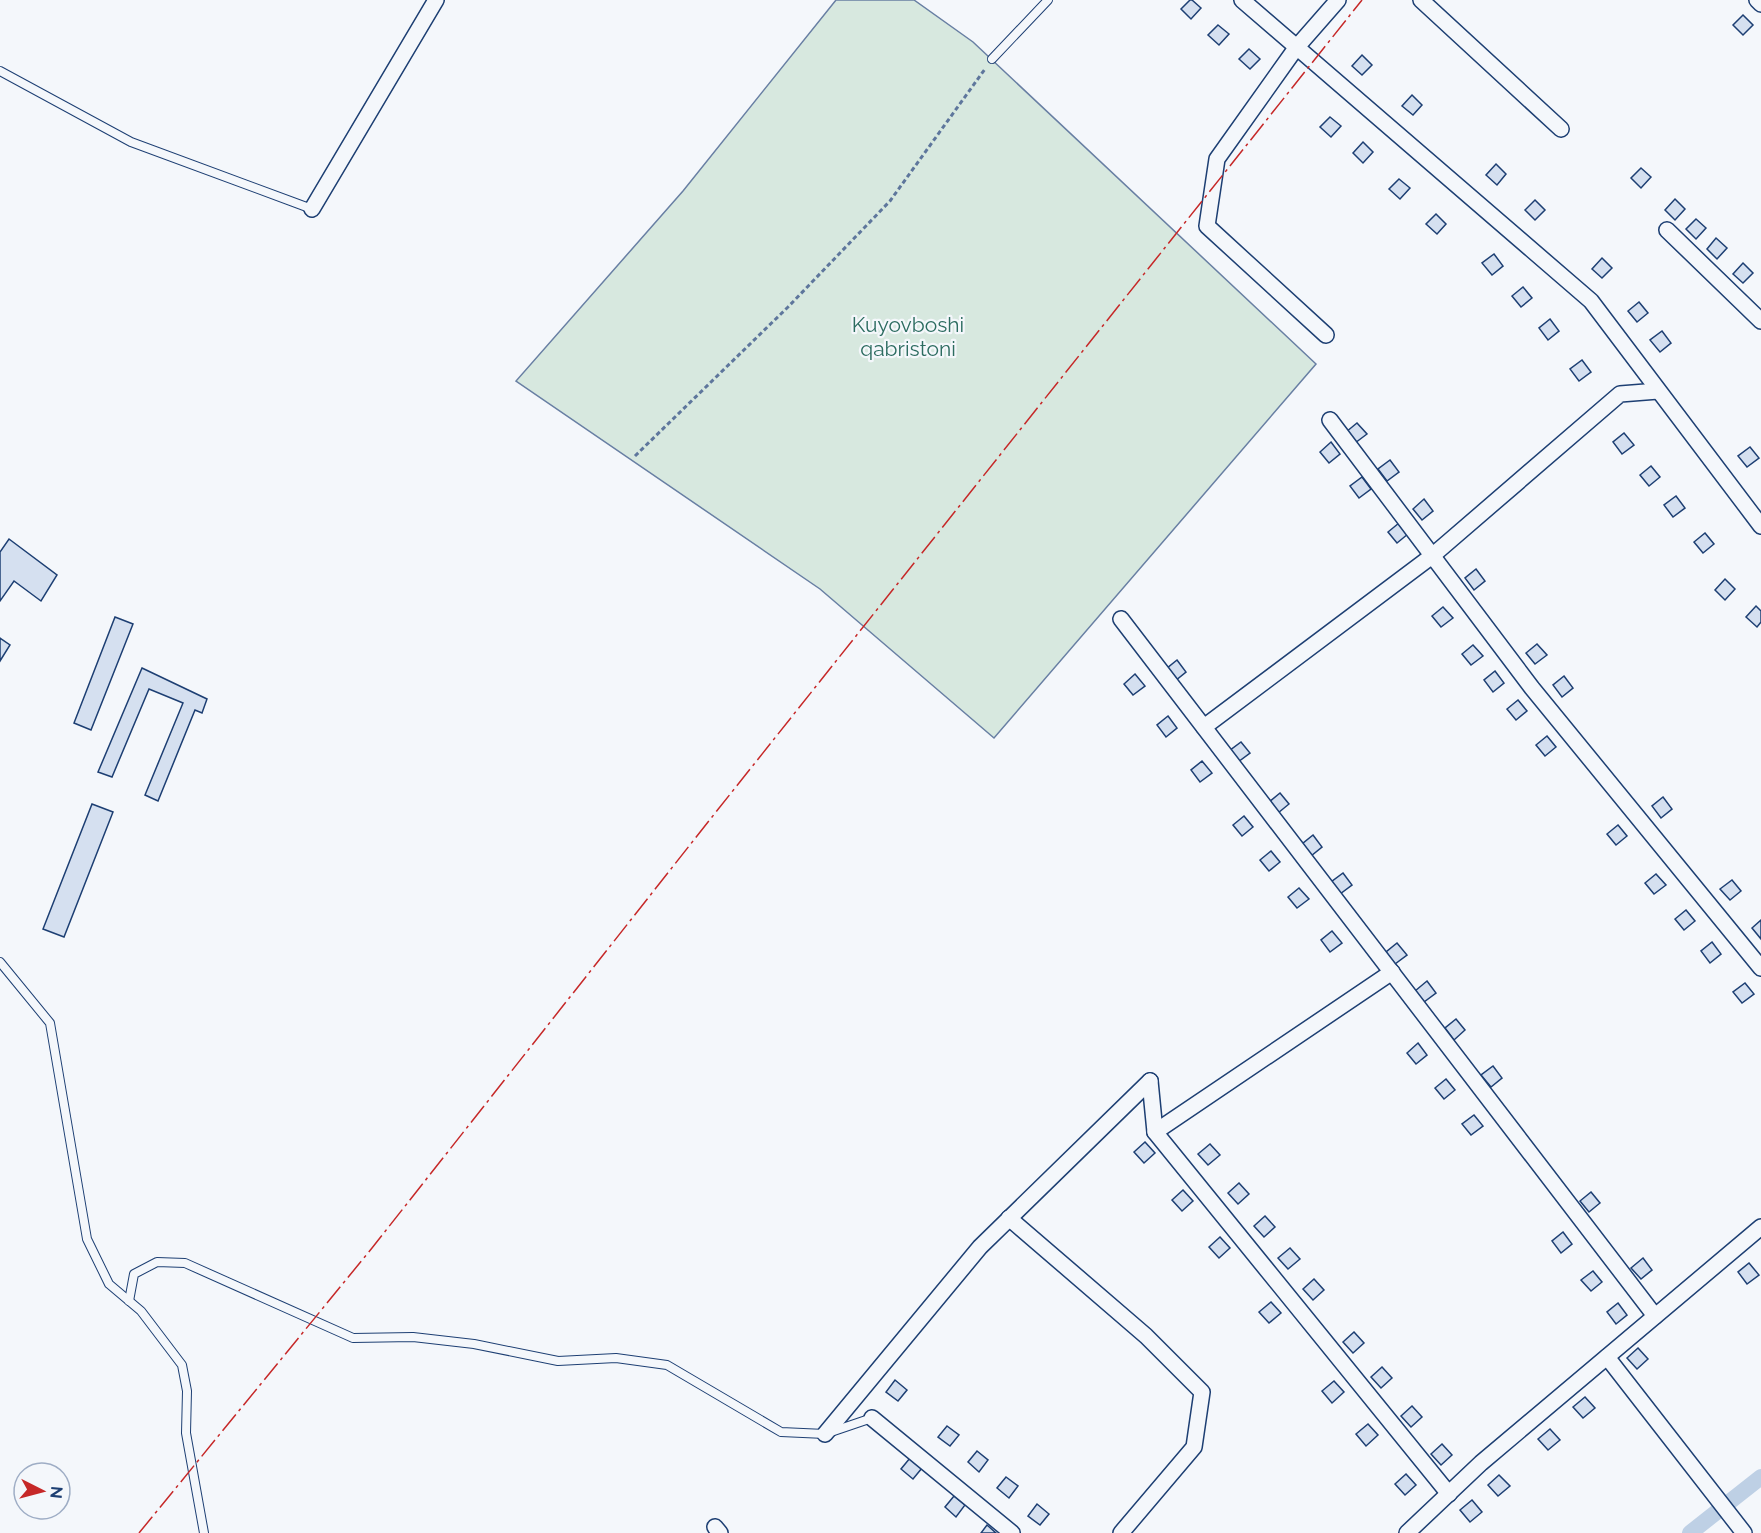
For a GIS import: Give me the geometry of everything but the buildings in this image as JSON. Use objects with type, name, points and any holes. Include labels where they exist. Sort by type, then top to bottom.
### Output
[{"type":"street","points":[[312,209],[436,0]]},
{"type":"street","points":[[1242,0],[1591,301],[1761,526]]},
{"type":"street","points":[[1326,335],[1207,226],[1217,159],[1296,48],[1338,0]]},
{"type":"street","points":[[1421,0],[1561,129]]},
{"type":"street","points":[[1757,0],[1761,4]]},
{"type":"street","points":[[1666,230],[1761,321]]},
{"type":"street","points":[[1204,728],[1432,556],[1620,394],[1658,391]]},
{"type":"street","points":[[1330,420],[1532,688],[1761,968]]},
{"type":"street","points":[[1121,619],[1655,1316]]},
{"type":"street","points":[[1155,1132],[1392,972]]},
{"type":"street","points":[[825,1434],[980,1247],[1150,1081],[1155,1132],[1449,1494]]},
{"type":"street","points":[[1009,1218],[1146,1336],[1202,1392],[1194,1447],[1121,1533]]},
{"type":"street","points":[[1407,1533],[1481,1463],[1761,1227]]},
{"type":"street","points":[[1607,1357],[1744,1533]]},
{"type":"street","points":[[872,1418],[1012,1533]]},
{"type":"lane","points":[[992,59],[1048,0]]},
{"type":"lane","points":[[0,71],[131,142],[312,209]]},
{"type":"lane","points":[[0,962],[50,1023],[87,1239],[109,1284],[141,1311],[182,1365],[187,1390],[186,1433],[204,1533]]},
{"type":"lane","points":[[129,1301],[134,1274],[157,1262],[185,1263],[353,1338],[412,1337],[474,1344],[558,1361],[616,1358],[667,1365],[781,1432],[825,1434],[872,1418]]},
{"type":"path","points":[[636,456],[788,307],[890,201],[992,59]]},
{"type":"green space","name":"Kuyovboshi qabristoni","points":[[836,0],[914,0],[973,42],[1316,364],[994,738],[820,589],[516,381],[683,191]]},
{"type":"waterway","points":[[1690,1533],[1761,1477]]},
{"type":"power","points":[[139,1533],[372,1248],[1362,0]]}]
